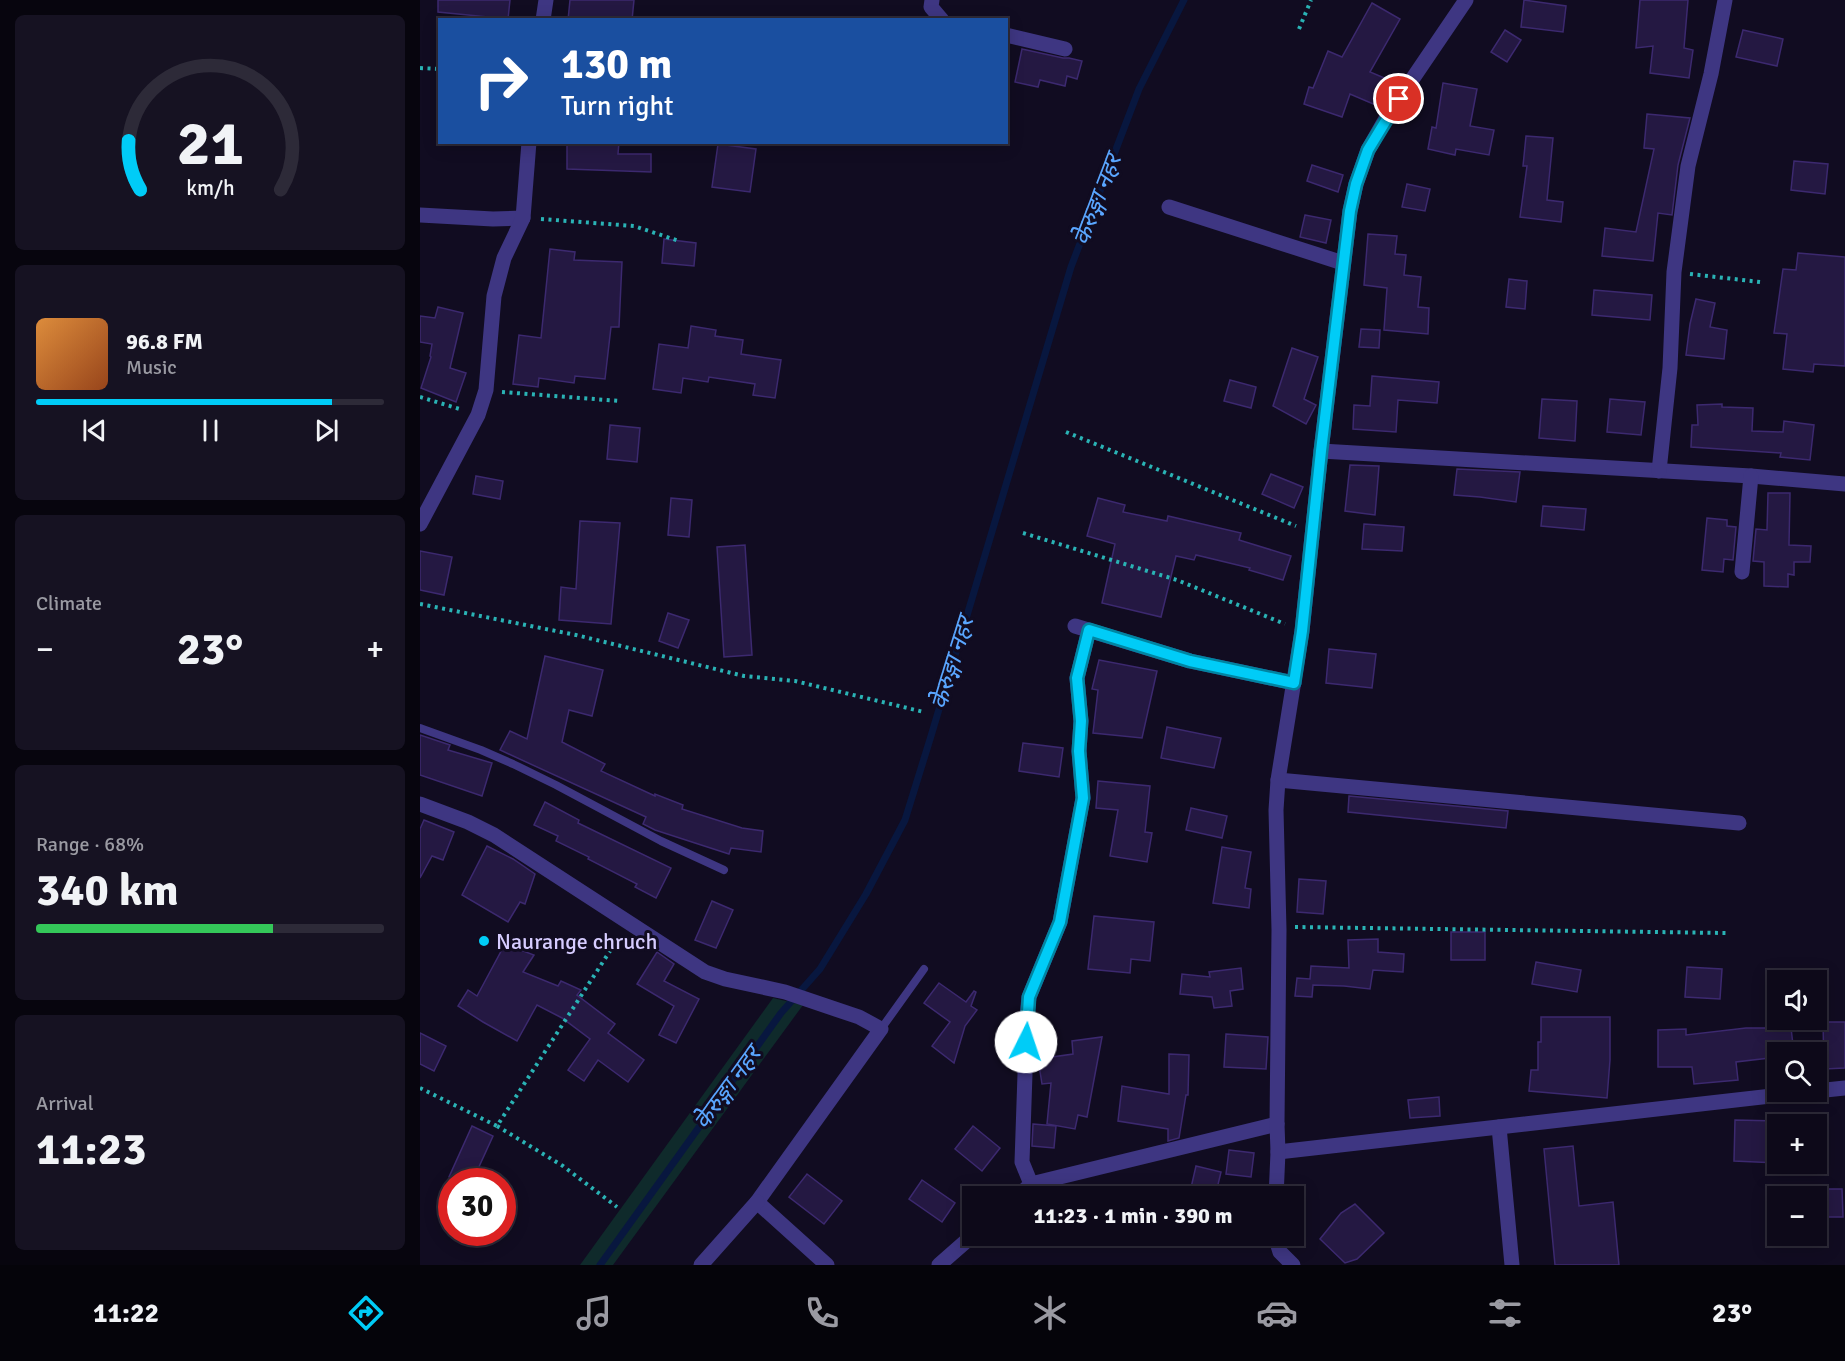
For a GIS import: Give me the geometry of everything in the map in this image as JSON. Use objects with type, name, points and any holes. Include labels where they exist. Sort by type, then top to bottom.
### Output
[{"type":"street","points":[[543,18],[546,0]]},
{"type":"street","points":[[932,0],[931,7],[940,18]]},
{"type":"street","points":[[1276,1186],[1279,930],[1276,810],[1278,780],[1302,631],[1350,211],[1356,184],[1368,150],[1388,115],[1466,0]]},
{"type":"street","points":[[1659,471],[1670,368],[1674,272],[1688,166],[1711,74],[1725,0]]},
{"type":"street","points":[[1008,35],[1065,49]]},
{"type":"street","points":[[420,524],[478,415],[486,390],[494,296],[504,258],[523,218],[529,144]]},
{"type":"street","points":[[1169,207],[1343,263]]},
{"type":"street","points":[[420,215],[493,219],[523,218]]},
{"type":"street","points":[[1321,451],[1752,476],[1845,484]]},
{"type":"street","points":[[1742,572],[1752,476]]},
{"type":"street","points":[[1277,1124],[1031,1185],[1022,1162],[1029,997],[1060,922],[1083,798],[1079,751],[1081,721],[1077,678],[1082,628],[1190,661],[1294,683]]},
{"type":"street","points":[[1278,780],[1739,823]]},
{"type":"street","points":[[420,804],[495,835],[705,972],[725,979],[785,992],[859,1017],[880,1029],[757,1202],[701,1265]]},
{"type":"street","points":[[1827,1090],[1845,1088]]},
{"type":"street","points":[[1278,1152],[1767,1096]]},
{"type":"street","points":[[1499,1127],[1512,1265]]},
{"type":"street","points":[[757,1202],[827,1265]]},
{"type":"street","points":[[939,1265],[962,1245]]},
{"type":"street","points":[[1278,1246],[1280,1252],[1293,1265]]},
{"type":"lane","points":[[420,729],[481,750],[513,764],[661,841],[724,870]]},
{"type":"lane","points":[[880,1029],[924,969]]},
{"type":"path","points":[[1299,29],[1311,0]]},
{"type":"path","points":[[420,68],[438,69]]},
{"type":"path","points":[[523,218],[634,226],[679,241]]},
{"type":"path","points":[[1674,272],[1761,282]]},
{"type":"path","points":[[486,390],[620,401]]},
{"type":"path","points":[[420,397],[478,415]]},
{"type":"path","points":[[1066,432],[1314,534]]},
{"type":"path","points":[[1023,533],[1177,580],[1302,631]]},
{"type":"path","points":[[420,604],[576,635],[744,676],[795,681],[924,712]]},
{"type":"path","points":[[497,1126],[629,922]]},
{"type":"path","points":[[1279,930],[1294,927],[1317,927],[1726,933]]},
{"type":"path","points":[[420,1088],[497,1126],[563,1166],[617,1207]]},
{"type":"green space","points":[[773,998],[803,1005],[613,1265],[580,1265]]},
{"type":"building","points":[[438,0],[510,0],[508,18],[438,12]]},
{"type":"building","points":[[570,0],[634,0],[632,18],[568,18]]},
{"type":"building","points":[[1524,0],[1566,6],[1563,32],[1521,27]]},
{"type":"building","points":[[1640,0],[1688,0],[1684,48],[1693,50],[1689,78],[1650,73],[1653,46],[1636,48]]},
{"type":"building","points":[[1372,3],[1400,19],[1370,72],[1389,80],[1378,106],[1350,94],[1342,117],[1304,104],[1309,87],[1313,88],[1328,51],[1342,57]]},
{"type":"building","points":[[1505,30],[1521,40],[1507,62],[1491,52]]},
{"type":"building","points":[[1743,30],[1783,39],[1777,66],[1736,57]]},
{"type":"building","points":[[1022,49],[1082,61],[1077,79],[1067,76],[1065,86],[1040,80],[1038,87],[1015,82]]},
{"type":"building","points":[[1443,83],[1477,89],[1470,126],[1494,130],[1489,155],[1456,149],[1455,155],[1428,149],[1432,127],[1436,128]]},
{"type":"building","points":[[1647,114],[1690,118],[1678,165],[1672,215],[1658,213],[1653,261],[1602,256],[1605,228],[1636,232],[1654,149],[1644,148]]},
{"type":"building","points":[[1526,136],[1553,138],[1547,200],[1563,202],[1561,222],[1520,217],[1527,166],[1523,166]]},
{"type":"building","points":[[567,144],[619,144],[618,154],[651,154],[651,172],[567,169]]},
{"type":"building","points":[[718,144],[756,149],[750,192],[712,187]]},
{"type":"building","points":[[1794,161],[1828,164],[1825,194],[1791,190]]},
{"type":"building","points":[[1312,165],[1343,175],[1338,192],[1307,181]]},
{"type":"building","points":[[1407,184],[1430,189],[1425,211],[1402,207]]},
{"type":"building","points":[[1305,215],[1331,220],[1326,243],[1300,237]]},
{"type":"building","points":[[1368,234],[1397,236],[1395,254],[1406,255],[1404,275],[1421,277],[1418,307],[1429,308],[1428,334],[1384,330],[1387,288],[1364,285]]},
{"type":"building","points":[[664,239],[696,243],[694,266],[662,263]]},
{"type":"building","points":[[550,249],[575,252],[574,260],[622,262],[619,327],[611,327],[605,379],[575,376],[574,383],[539,378],[538,387],[513,384],[519,335],[541,338]]},
{"type":"building","points":[[1798,253],[1845,257],[1845,366],[1814,364],[1813,372],[1783,369],[1787,334],[1774,333],[1783,269],[1796,270]]},
{"type":"building","points":[[1509,279],[1527,281],[1525,309],[1506,307]]},
{"type":"building","points":[[1594,290],[1652,295],[1650,320],[1592,315]]},
{"type":"building","points":[[1696,299],[1715,303],[1710,327],[1727,330],[1724,359],[1686,355]]},
{"type":"building","points":[[438,307],[463,313],[450,368],[466,373],[456,402],[421,388],[431,357],[432,344],[420,342],[420,316],[435,318]]},
{"type":"building","points":[[691,326],[716,330],[715,336],[743,340],[741,354],[781,360],[775,398],[753,395],[755,384],[709,377],[708,382],[683,378],[681,393],[653,389],[659,344],[688,348]]},
{"type":"building","points":[[1361,329],[1380,330],[1379,348],[1359,347]]},
{"type":"building","points":[[1292,348],[1318,357],[1304,399],[1316,405],[1306,424],[1273,406]]},
{"type":"building","points":[[1372,376],[1439,382],[1437,403],[1398,400],[1396,432],[1353,429],[1354,405],[1370,406]]},
{"type":"building","points":[[1230,380],[1256,387],[1251,408],[1224,401]]},
{"type":"building","points":[[1542,399],[1577,401],[1575,441],[1539,438]]},
{"type":"building","points":[[1610,399],[1645,402],[1641,435],[1607,432]]},
{"type":"building","points":[[1722,404],[1722,407],[1753,408],[1752,431],[1783,432],[1784,421],[1814,425],[1810,460],[1780,457],[1781,453],[1691,447],[1692,425],[1698,425],[1697,405]]},
{"type":"building","points":[[610,425],[640,428],[637,462],[607,459]]},
{"type":"building","points":[[1350,465],[1379,466],[1375,515],[1345,511]]},
{"type":"building","points":[[1457,469],[1520,472],[1516,502],[1454,495]]},
{"type":"building","points":[[1271,474],[1303,487],[1294,508],[1262,494]]},
{"type":"building","points":[[476,476],[503,481],[500,499],[473,494]]},
{"type":"building","points":[[1768,493],[1790,493],[1789,545],[1811,546],[1810,562],[1794,562],[1794,575],[1788,574],[1788,587],[1764,586],[1764,562],[1753,561],[1756,529],[1767,530]]},
{"type":"building","points":[[671,498],[692,500],[689,537],[668,535]]},
{"type":"building","points":[[1098,498],[1125,505],[1123,512],[1167,521],[1168,516],[1241,533],[1239,540],[1291,556],[1283,580],[1249,570],[1250,568],[1196,555],[1194,560],[1176,556],[1161,617],[1102,603],[1115,544],[1087,536]]},
{"type":"building","points":[[1543,506],[1586,509],[1584,530],[1541,526]]},
{"type":"building","points":[[1707,518],[1727,520],[1727,526],[1736,527],[1733,560],[1724,559],[1723,572],[1702,570]]},
{"type":"building","points":[[580,521],[620,523],[611,624],[559,620],[561,587],[576,589]]},
{"type":"building","points":[[1364,524],[1404,527],[1402,551],[1362,549]]},
{"type":"building","points":[[745,545],[752,655],[724,657],[717,547]]},
{"type":"building","points":[[420,551],[452,557],[444,595],[420,590]]},
{"type":"building","points":[[668,613],[689,620],[678,648],[659,641]]},
{"type":"building","points":[[1329,649],[1376,654],[1372,688],[1326,683]]},
{"type":"building","points":[[545,656],[603,670],[592,716],[569,710],[562,742],[605,764],[601,771],[655,796],[655,794],[683,805],[682,809],[742,828],[763,831],[761,852],[731,848],[729,854],[655,830],[643,824],[646,817],[500,750],[510,731],[527,739]]},
{"type":"building","points":[[1099,660],[1157,671],[1142,738],[1093,733],[1098,690],[1092,689]]},
{"type":"building","points":[[1167,727],[1221,738],[1214,768],[1161,758]]},
{"type":"building","points":[[420,735],[450,745],[448,750],[492,763],[482,796],[420,775]]},
{"type":"building","points":[[1023,743],[1063,748],[1059,777],[1019,771]]},
{"type":"building","points":[[1098,781],[1150,786],[1145,832],[1152,833],[1147,862],[1110,856],[1118,810],[1096,808]]},
{"type":"building","points":[[1349,796],[1508,811],[1506,828],[1348,812]]},
{"type":"building","points":[[545,802],[579,820],[578,823],[671,868],[656,898],[635,887],[637,884],[556,841],[558,836],[534,825]]},
{"type":"building","points":[[1191,808],[1227,816],[1222,838],[1186,830]]},
{"type":"building","points":[[424,820],[454,832],[443,860],[432,856],[420,878],[420,829]]},
{"type":"building","points":[[487,846],[513,859],[535,874],[525,904],[520,902],[508,922],[462,895]]},
{"type":"building","points":[[1222,847],[1251,852],[1245,888],[1251,889],[1249,908],[1213,903]]},
{"type":"building","points":[[1299,879],[1326,881],[1323,914],[1297,912]]},
{"type":"building","points":[[712,901],[733,910],[716,948],[695,940]]},
{"type":"building","points":[[1094,916],[1154,922],[1150,961],[1131,959],[1130,973],[1088,969]]},
{"type":"building","points":[[1451,932],[1485,932],[1485,960],[1451,960]]},
{"type":"building","points":[[1378,939],[1378,952],[1404,954],[1403,972],[1373,970],[1370,989],[1313,985],[1312,997],[1295,996],[1297,978],[1310,979],[1311,966],[1349,968],[1348,940]]},
{"type":"building","points":[[505,944],[534,955],[523,972],[558,986],[561,981],[581,990],[577,995],[615,1024],[608,1033],[644,1060],[628,1082],[598,1060],[584,1081],[568,1070],[590,1039],[562,1018],[537,1005],[517,1041],[458,1006],[468,990],[477,996]]},
{"type":"building","points":[[657,952],[674,964],[664,981],[699,999],[676,1043],[659,1035],[674,1006],[637,984]]},
{"type":"building","points":[[1536,962],[1581,970],[1577,992],[1532,984]]},
{"type":"building","points":[[1687,967],[1722,969],[1720,999],[1685,997]]},
{"type":"building","points":[[1241,968],[1243,989],[1230,991],[1232,1006],[1214,1008],[1212,997],[1180,994],[1182,974],[1210,977],[1209,972]]},
{"type":"building","points":[[939,983],[966,1002],[974,991],[976,992],[971,1006],[977,1010],[965,1026],[954,1063],[932,1046],[950,1022],[924,1003]]},
{"type":"building","points":[[1541,1017],[1610,1017],[1607,1098],[1529,1091],[1531,1070],[1538,1070]]},
{"type":"building","points":[[1827,1022],[1845,1022],[1845,1068],[1827,1069],[1827,1042],[1823,1042],[1823,1030],[1827,1030]]},
{"type":"building","points":[[1746,1028],[1767,1028],[1767,1030],[1791,1030],[1793,1042],[1767,1042],[1767,1058],[1736,1062],[1738,1080],[1694,1084],[1692,1067],[1658,1067],[1658,1030],[1686,1029],[1686,1035]]},
{"type":"building","points":[[420,1033],[446,1046],[434,1071],[420,1064]]},
{"type":"building","points":[[1226,1034],[1268,1037],[1266,1069],[1224,1067]]},
{"type":"building","points":[[1102,1037],[1087,1117],[1078,1115],[1075,1129],[1047,1124],[1051,1083],[1042,1084],[1038,1059],[1073,1054],[1072,1041]]},
{"type":"building","points":[[1169,1054],[1189,1055],[1188,1095],[1186,1095],[1179,1138],[1168,1141],[1168,1129],[1118,1121],[1122,1086],[1169,1094]]},
{"type":"building","points":[[1439,1097],[1440,1116],[1410,1118],[1408,1100]]},
{"type":"building","points":[[1735,1120],[1767,1121],[1767,1162],[1734,1161]]},
{"type":"building","points":[[1033,1124],[1056,1126],[1054,1148],[1032,1146]]},
{"type":"building","points":[[472,1126],[493,1136],[478,1168],[453,1168]]},
{"type":"building","points":[[973,1126],[1000,1148],[982,1171],[955,1149]]},
{"type":"building","points":[[1573,1146],[1579,1206],[1613,1202],[1619,1265],[1555,1265],[1544,1149]]},
{"type":"building","points":[[1229,1150],[1254,1153],[1251,1177],[1226,1174]]},
{"type":"building","points":[[1196,1166],[1221,1172],[1218,1186],[1191,1186]]},
{"type":"building","points":[[807,1174],[842,1201],[824,1224],[789,1197]]},
{"type":"building","points":[[922,1180],[955,1203],[942,1222],[909,1199]]},
{"type":"building","points":[[1827,1189],[1842,1189],[1843,1217],[1827,1217]]},
{"type":"building","points":[[1355,1204],[1384,1233],[1357,1259],[1345,1263],[1320,1239],[1341,1213]]},
{"type":"waterway","name":"केेरुङ्गा नहर","points":[[600,1265],[781,1013],[820,969],[866,894],[905,820],[1071,267],[1139,89],[1184,0]]},
{"type":"place","name":"Naurange chruch","points":[[484,941]]},
{"type":"route","points":[[1026,1042],[1029,997],[1060,922],[1083,798],[1079,751],[1081,721],[1077,678],[1089,630],[1190,661],[1294,683],[1314,534],[1321,451],[1350,211],[1356,184],[1368,150],[1399,99]]}]
